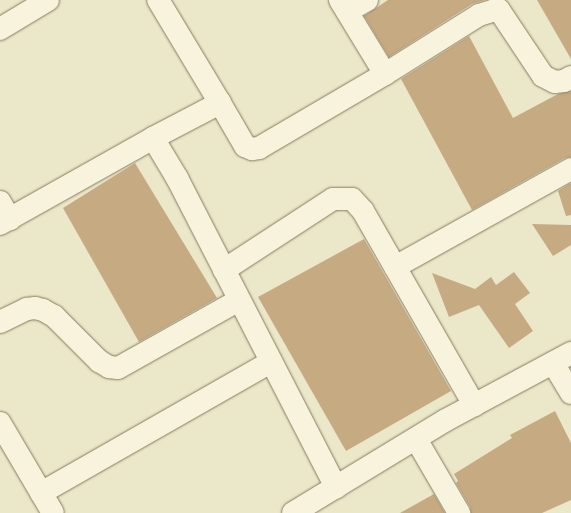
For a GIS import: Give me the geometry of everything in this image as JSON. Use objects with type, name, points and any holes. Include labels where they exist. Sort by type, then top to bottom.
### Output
[{"type":"street","points":[[0,29],[48,0]]},
{"type":"street","points":[[158,0],[245,146],[252,149],[259,148],[385,74],[479,15],[495,10],[499,10],[543,76],[555,82],[564,81],[571,77]]},
{"type":"street","points":[[367,0],[344,6],[385,74]]},
{"type":"street","points":[[3,215],[220,103]]},
{"type":"street","points":[[153,138],[176,178],[336,487]]},
{"type":"street","points":[[395,267],[571,169]]},
{"type":"street","points":[[224,270],[333,199],[352,199],[363,211],[474,405]]},
{"type":"street","points":[[0,322],[28,308],[42,310],[54,316],[99,361],[109,367],[118,368],[239,300]]},
{"type":"street","points":[[292,513],[474,405],[562,358],[571,394]]},
{"type":"street","points":[[41,492],[271,362]]},
{"type":"street","points":[[0,423],[53,513]]},
{"type":"street","points":[[416,439],[459,513]]},
{"type":"building","points":[[388,0],[485,0],[472,4],[389,57],[364,16]]},
{"type":"building","points":[[537,0],[571,0],[571,59]]},
{"type":"building","points":[[469,36],[513,118],[558,94],[571,91],[571,157],[565,158],[472,210],[401,79]]},
{"type":"building","points":[[135,163],[217,298],[139,342],[63,208]]},
{"type":"building","points":[[571,183],[571,215],[566,216],[558,191]]},
{"type":"building","points":[[532,224],[571,225],[571,245],[553,256]]},
{"type":"building","points":[[364,239],[451,391],[346,451],[258,297]]},
{"type":"building","points":[[514,272],[530,293],[515,304],[533,331],[509,348],[479,305],[449,317],[432,273],[475,289],[491,277],[496,285]]},
{"type":"building","points":[[555,411],[571,443],[571,500],[542,513],[471,513],[470,507],[456,483],[458,481],[454,474],[512,438],[510,435]]},
{"type":"building","points":[[434,494],[445,513],[400,513]]}]
